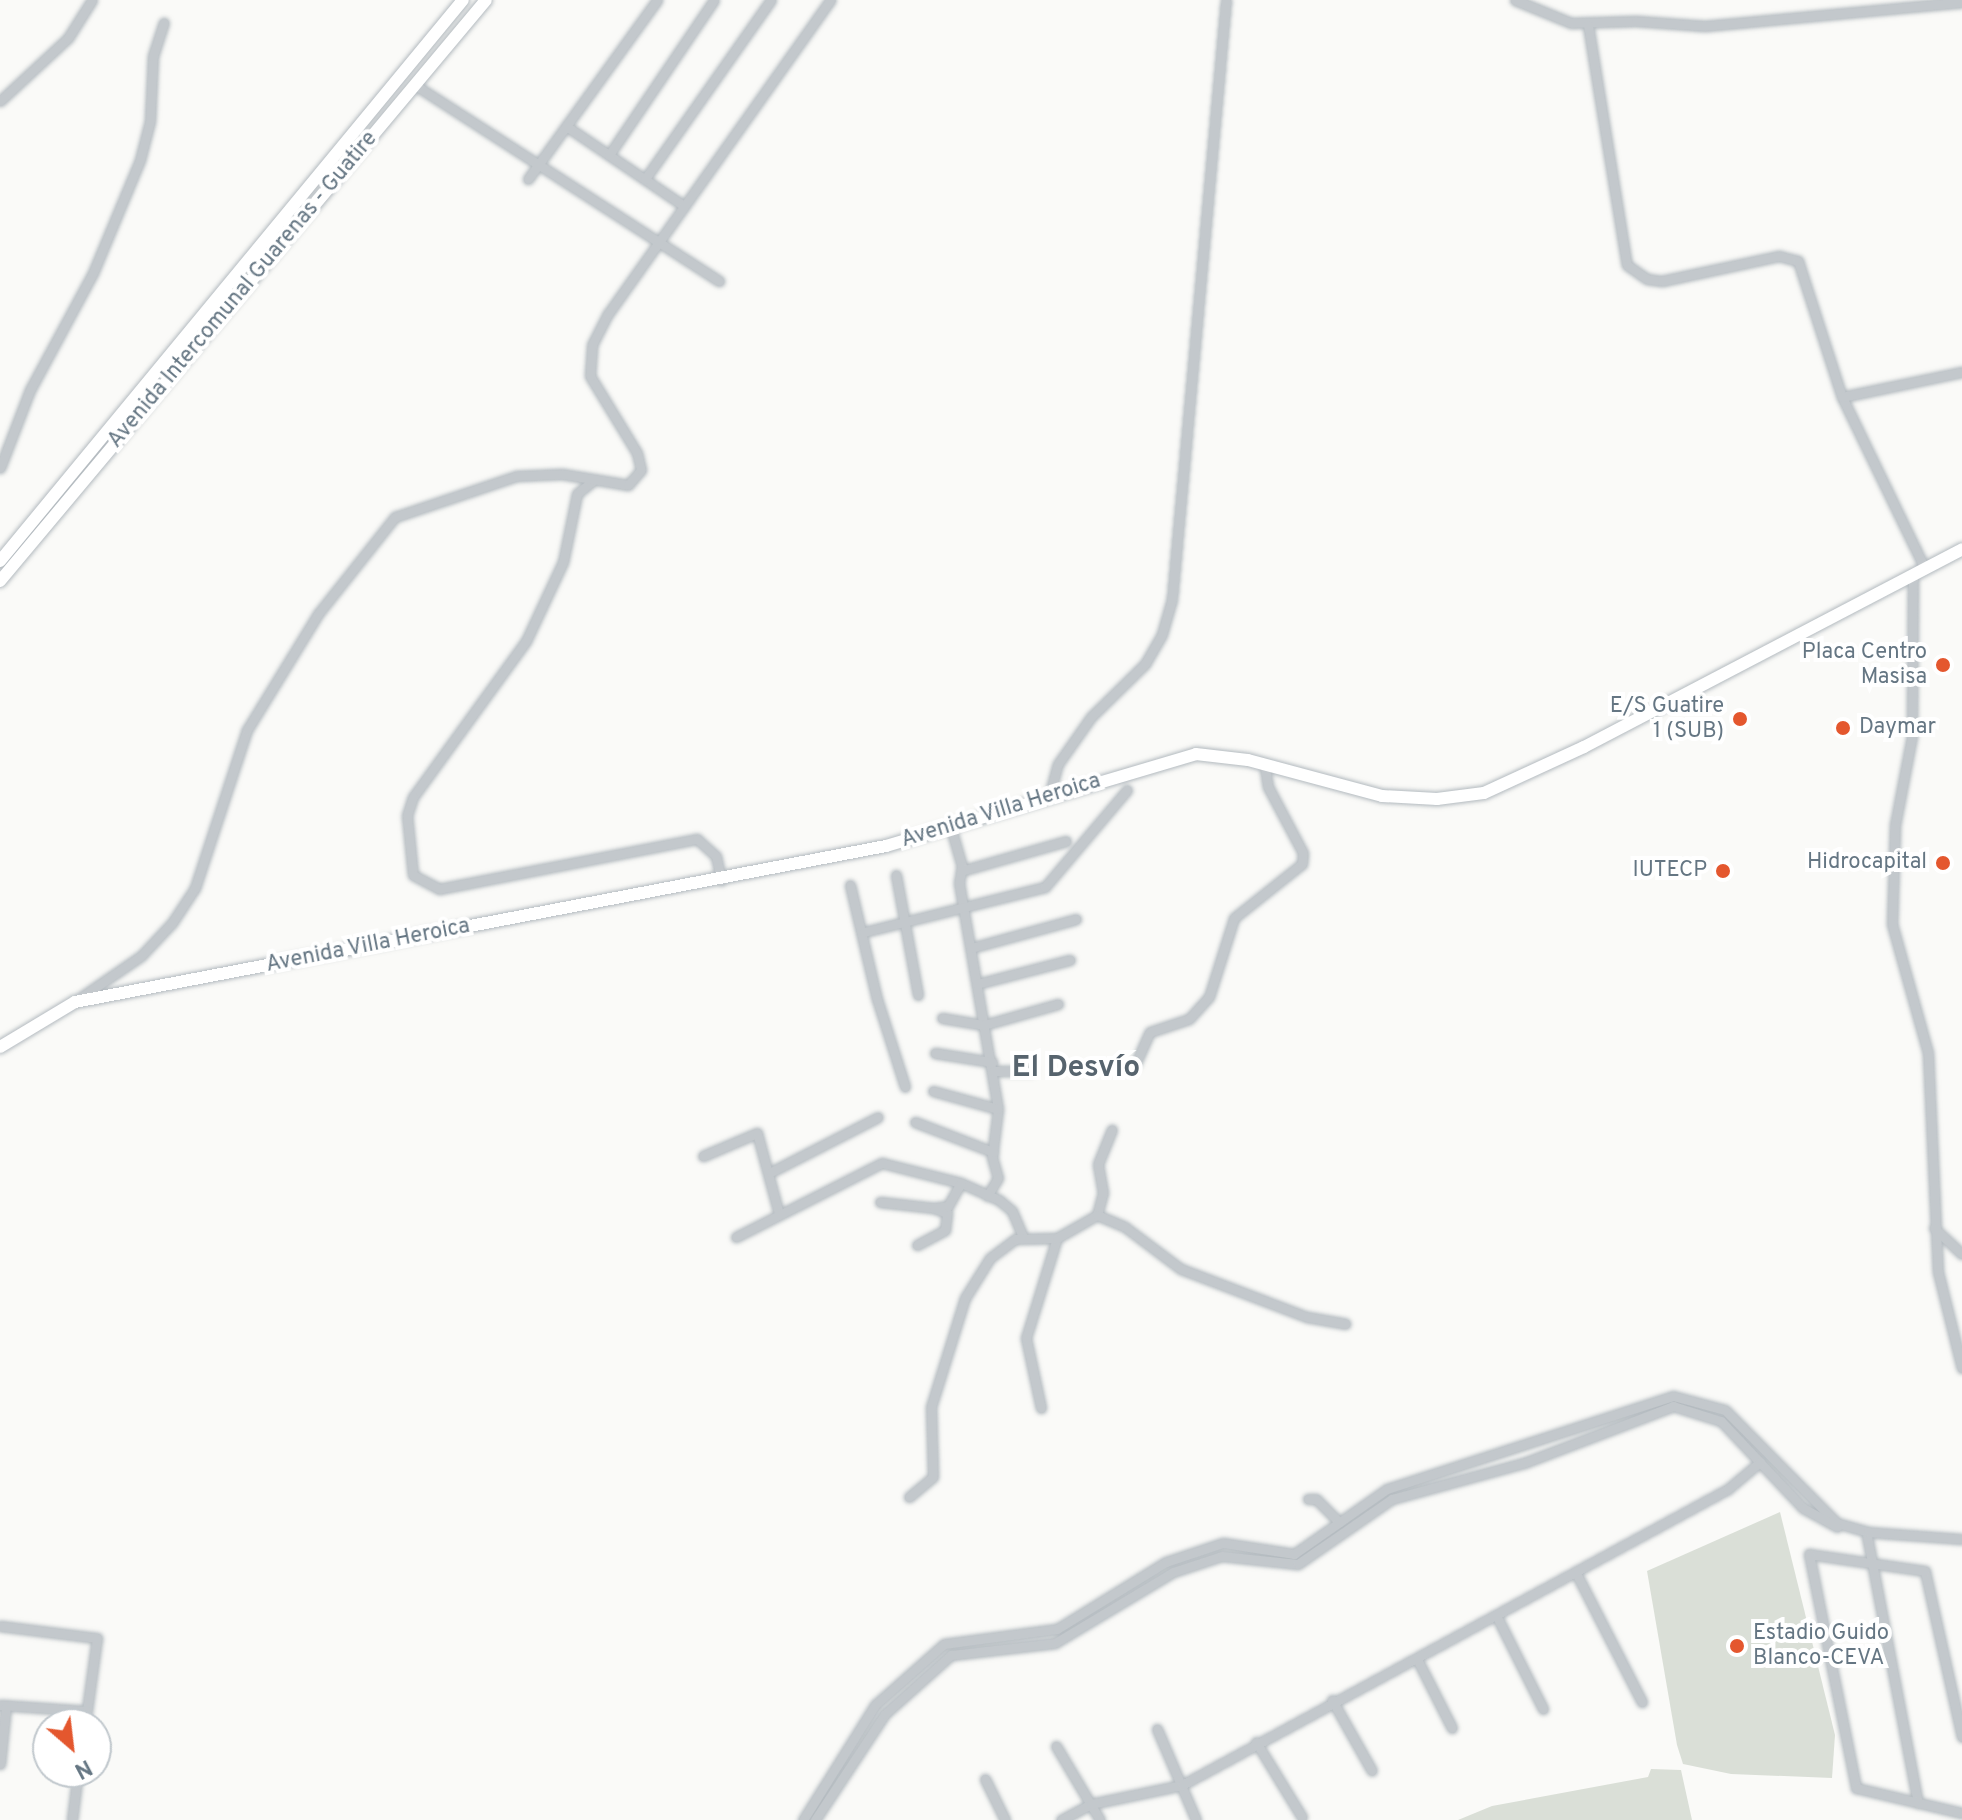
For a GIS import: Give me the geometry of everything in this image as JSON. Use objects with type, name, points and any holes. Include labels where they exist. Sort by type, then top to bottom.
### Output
[{"type":"main road","name":"Avenida Intercomunal Guarenas - Guatire","points":[[0,561],[6,543],[463,0]]},
{"type":"main road","name":"Avenida Intercomunal Guarenas - Guatire","points":[[0,581],[486,0]]},
{"type":"main road","name":"Avenida Villa Heroica","points":[[0,1047],[75,1002],[721,880],[951,828],[1196,754],[1248,760],[1265,768],[1382,796],[1437,799],[1484,793],[1962,549]]},
{"type":"street","points":[[0,101],[68,38],[92,0]]},
{"type":"street","points":[[528,179],[657,0]]},
{"type":"street","points":[[609,155],[714,0]]},
{"type":"street","points":[[645,179],[771,0]]},
{"type":"street","points":[[75,1002],[141,956],[172,923],[195,888],[247,730],[318,614],[395,517],[517,476],[562,474],[628,485],[641,470],[637,453],[590,376],[592,345],[657,244],[830,0]]},
{"type":"street","points":[[1049,797],[1058,764],[1085,726],[1145,664],[1162,634],[1172,599],[1226,0]]},
{"type":"street","points":[[1515,0],[1555,20],[1588,25],[1636,21],[1705,26],[1962,2]]},
{"type":"street","points":[[0,468],[30,390],[93,273],[140,160],[150,121],[153,56],[164,23]]},
{"type":"street","points":[[1588,25],[1627,265],[1647,279],[1662,281],[1779,256],[1798,261],[1842,397],[1925,569]]},
{"type":"street","points":[[415,85],[537,167],[719,281]]},
{"type":"street","points":[[566,126],[684,206]]},
{"type":"street","points":[[1842,397],[1962,372]]},
{"type":"street","points":[[594,480],[577,494],[563,562],[526,641],[413,797],[407,815],[413,875],[439,889],[697,839],[716,856],[721,880]]},
{"type":"street","points":[[1913,576],[1912,736],[1895,825],[1892,924],[1928,1053],[1938,1272],[1962,1368]]},
{"type":"street","points":[[1135,1065],[1150,1032],[1189,1019],[1209,997],[1234,918],[1302,864],[1303,853],[1268,787],[1265,768]]},
{"type":"street","points":[[864,932],[1045,887],[1127,790]]},
{"type":"street","points":[[951,828],[961,871],[998,1109],[993,1152],[998,1178],[987,1196]]},
{"type":"street","points":[[961,871],[1066,841]]},
{"type":"street","points":[[896,875],[918,995]]},
{"type":"street","points":[[850,885],[864,932],[877,999],[905,1087]]},
{"type":"street","points":[[971,948],[1076,919]]},
{"type":"street","points":[[977,984],[1070,960]]},
{"type":"street","points":[[942,1018],[984,1025],[1058,1004]]},
{"type":"street","points":[[935,1053],[1031,1071]]},
{"type":"street","points":[[933,1091],[998,1109]]},
{"type":"street","points":[[771,1172],[878,1117]]},
{"type":"street","points":[[915,1122],[993,1152]]},
{"type":"street","points":[[909,1497],[933,1477],[931,1407],[965,1298],[990,1258],[1023,1237],[1057,1238],[1097,1215],[1103,1193],[1098,1164],[1112,1130]]},
{"type":"street","points":[[703,1156],[757,1133],[771,1172],[779,1214]]},
{"type":"street","points":[[736,1237],[882,1163],[961,1183],[987,1196],[1012,1211],[1023,1237]]},
{"type":"street","points":[[880,1202],[934,1208],[948,1206],[961,1183]]},
{"type":"street","points":[[917,1245],[945,1230],[947,1213],[934,1208]]},
{"type":"street","points":[[1097,1215],[1125,1227],[1181,1269],[1307,1317],[1345,1324]]},
{"type":"street","points":[[1934,1228],[1962,1254]]},
{"type":"street","points":[[1041,1408],[1026,1338],[1057,1238]]},
{"type":"street","points":[[803,1820],[875,1705],[944,1644],[1057,1629],[1166,1562],[1223,1543],[1294,1554],[1387,1489],[1673,1396],[1725,1410],[1837,1523],[1868,1532],[1962,1542]]},
{"type":"street","points":[[815,1820],[885,1714],[951,1655],[1055,1643],[1173,1572],[1222,1556],[1298,1564],[1392,1499],[1524,1463],[1673,1406],[1721,1421],[1803,1508],[1836,1527],[1867,1536],[1962,1542]]},
{"type":"street","points":[[1061,1820],[1091,1804],[1182,1785],[1332,1700],[1418,1661],[1728,1489],[1760,1462]]},
{"type":"street","points":[[1308,1499],[1316,1499],[1339,1522]]},
{"type":"street","points":[[1867,1536],[1869,1563],[1918,1803]]},
{"type":"street","points":[[1962,1737],[1925,1571],[1809,1554],[1856,1788],[1962,1813]]},
{"type":"street","points":[[1576,1573],[1642,1702]]},
{"type":"street","points":[[1497,1617],[1543,1709]]},
{"type":"street","points":[[0,1626],[97,1638],[87,1708]]},
{"type":"street","points":[[1418,1661],[1452,1728]]},
{"type":"street","points":[[1332,1700],[1372,1771]]},
{"type":"street","points":[[0,1764],[3,1706],[37,1708]]},
{"type":"street","points":[[1157,1729],[1196,1820]]},
{"type":"street","points":[[1256,1742],[1302,1817]]},
{"type":"street","points":[[1056,1746],[1100,1820]]},
{"type":"street","points":[[985,1779],[1005,1820]]},
{"type":"street","points":[[72,1820],[76,1788]]},
{"type":"shaded area","name":"Estadio Guido Blanco-CEVA","points":[[1780,1512],[1835,1735],[1832,1778],[1731,1774],[1683,1764],[1677,1745],[1647,1571]]},
{"type":"shaded area","points":[[1651,1769],[1681,1770],[1692,1820],[1458,1820],[1492,1806],[1648,1777]]},
{"type":"place","name":"Placa Centro Masisa","points":[[1943,665]]},
{"type":"place","name":"E/S Guatire 1 (SUB)","points":[[1740,719]]},
{"type":"place","name":"Daymar","points":[[1843,728]]},
{"type":"place","name":"Hidrocapital","points":[[1943,863]]},
{"type":"place","name":"IUTECP","points":[[1723,871]]},
{"type":"place","name":"Estadio Guido Blanco-CEVA","points":[[1737,1646]]},
{"type":"district","name":"El Desvío","points":[[1076,1069]]}]
